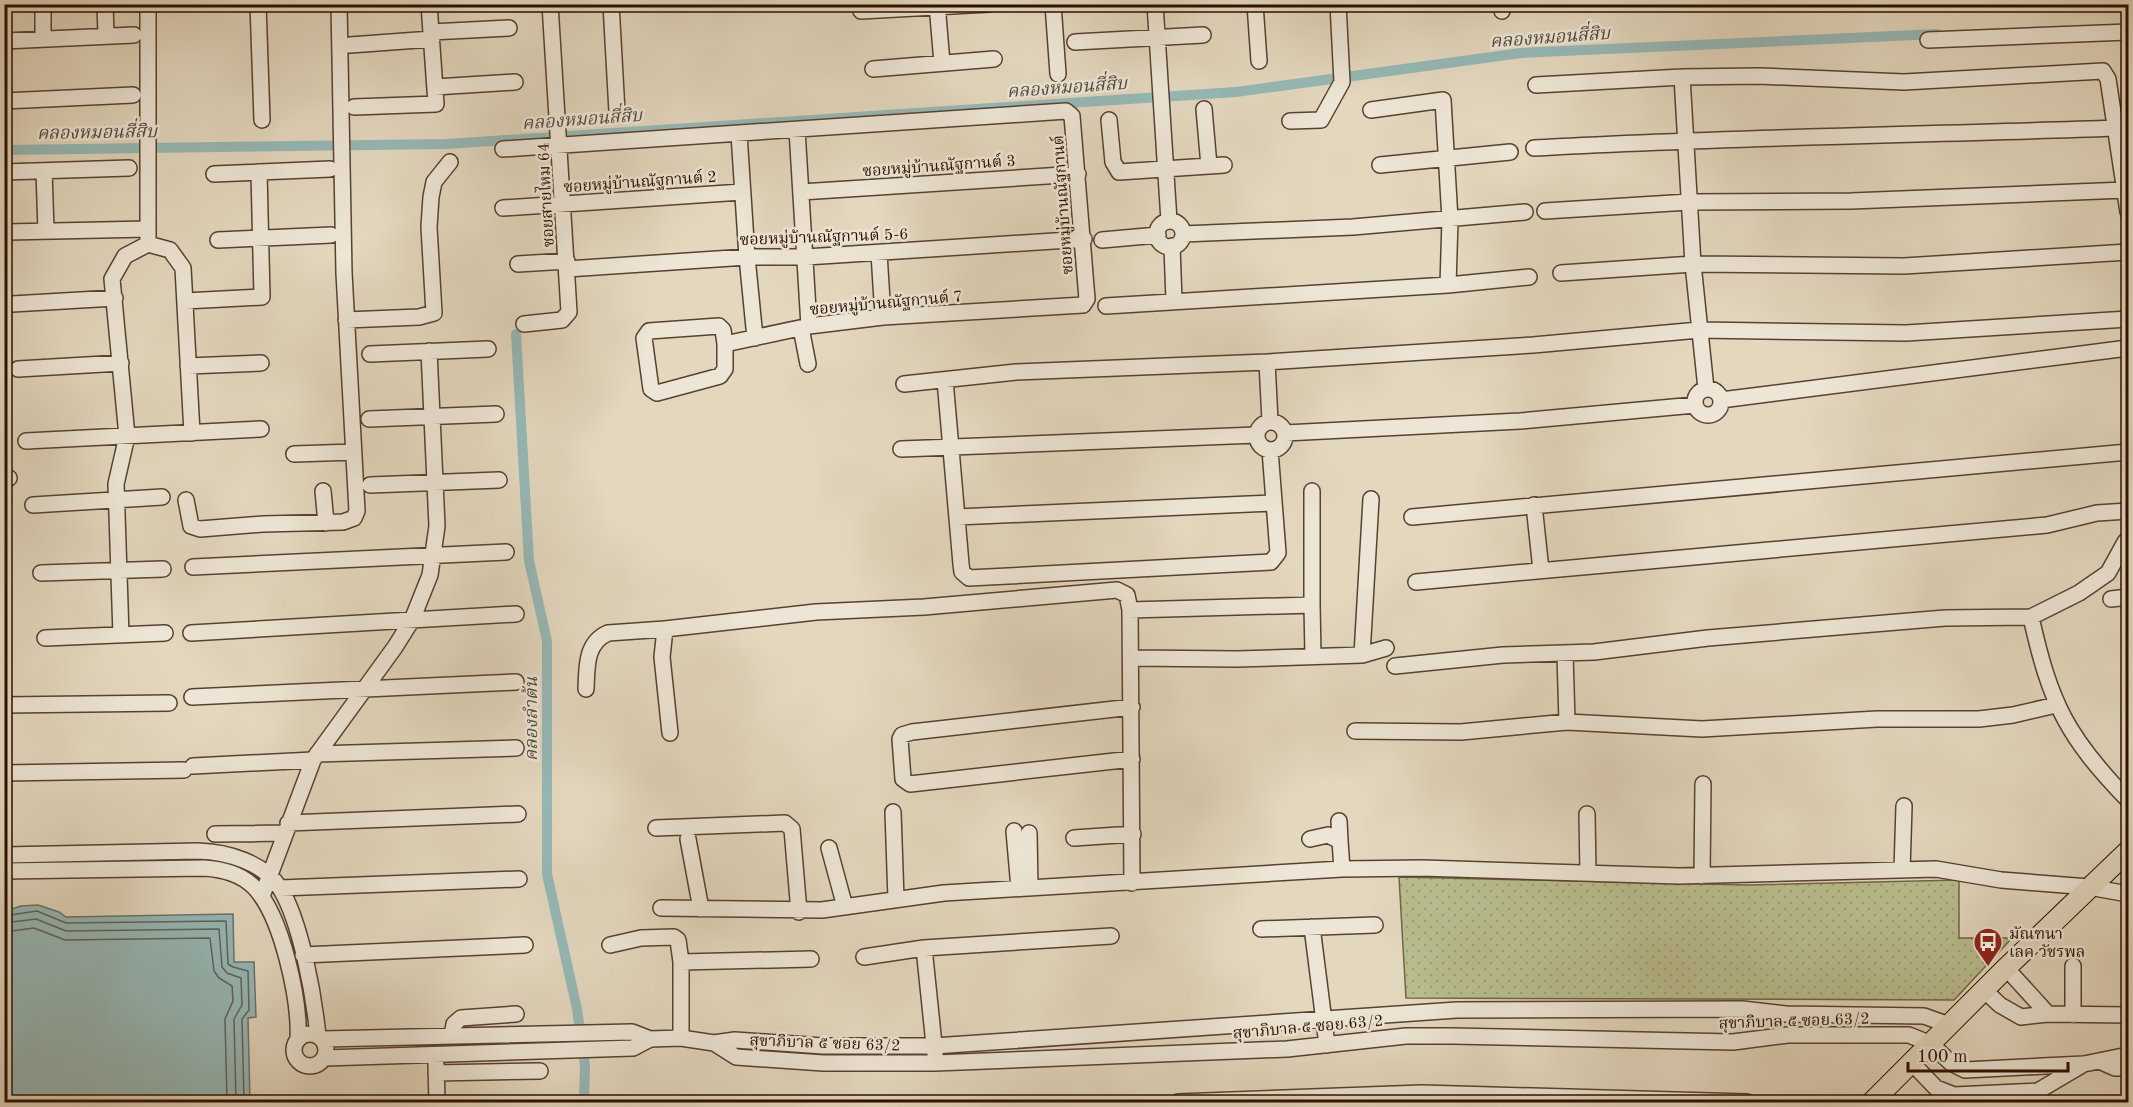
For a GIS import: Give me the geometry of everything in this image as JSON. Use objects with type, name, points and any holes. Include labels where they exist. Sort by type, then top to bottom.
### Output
[{"type":"main road","points":[[1875,1102],[2006,968],[2128,851]]},
{"type":"street","points":[[43,4],[43,39]]},
{"type":"street","points":[[105,4],[106,36]]},
{"type":"street","points":[[121,635],[116,484],[127,436],[112,279],[125,256],[148,236],[148,4]]},
{"type":"street","points":[[258,4],[262,120]]},
{"type":"street","points":[[186,500],[191,526],[200,529],[326,523],[347,521],[356,515],[336,163],[342,133],[339,4]]},
{"type":"street","points":[[354,107],[436,104],[429,4]]},
{"type":"street","name":"ซอยสายไหม 64","points":[[524,324],[562,320],[569,312],[559,117],[550,4]]},
{"type":"street","points":[[611,4],[617,112]]},
{"type":"street","points":[[861,11],[989,4]]},
{"type":"street","points":[[1053,4],[1058,74]]},
{"type":"street","points":[[1155,4],[1168,221]]},
{"type":"street","points":[[1255,4],[1259,61]]},
{"type":"street","points":[[1290,121],[1321,120],[1342,82],[1338,4]]},
{"type":"street","points":[[937,6],[942,63]]},
{"type":"street","points":[[350,45],[509,28]]},
{"type":"street","points":[[1928,40],[2128,32]]},
{"type":"street","points":[[4,41],[134,35]]},
{"type":"street","points":[[1075,42],[1203,35]]},
{"type":"street","points":[[873,69],[993,59]]},
{"type":"street","points":[[1536,85],[1682,77],[1759,76],[1904,82],[2103,71],[2108,79],[2128,212]]},
{"type":"street","points":[[1682,77],[1693,264],[1706,389]]},
{"type":"street","points":[[435,87],[515,82]]},
{"type":"street","points":[[4,101],[133,96]]},
{"type":"street","points":[[1371,110],[1443,100],[1450,220],[1449,285]]},
{"type":"street","points":[[1109,120],[1113,162],[1119,172],[1217,165],[1204,109]]},
{"type":"street","name":"ซอยหมู่บ้านณัฐกานต์","points":[[797,130],[1066,111],[1074,122],[1087,300]]},
{"type":"street","points":[[1534,148],[1687,140],[2116,128]]},
{"type":"street","points":[[503,149],[560,143],[797,130],[806,257],[805,327],[808,364]]},
{"type":"street","points":[[739,134],[755,338]]},
{"type":"street","points":[[1380,165],[1510,152]]},
{"type":"street","points":[[346,320],[418,317],[434,313],[429,227],[431,197],[434,182],[450,162]]},
{"type":"street","points":[[214,174],[259,172],[336,163]]},
{"type":"street","points":[[4,172],[129,168]]},
{"type":"street","points":[[44,171],[46,231]]},
{"type":"street","points":[[185,301],[262,297],[259,172]]},
{"type":"street","name":"ซอยหมู่บ้านณัฐกานต์ 3","points":[[801,192],[1078,174]]},
{"type":"street","points":[[1545,211],[1689,202],[1872,201],[2126,190]]},
{"type":"street","name":"ซอยหมู่บ้านณัฐกานต์ 2","points":[[503,208],[742,192]]},
{"type":"street","points":[[1183,234],[1450,220],[1525,212]]},
{"type":"street","points":[[1158,235],[1164,244],[1172,246],[1180,242],[1183,234],[1180,226],[1168,221]]},
{"type":"street","points":[[1158,235],[1161,225],[1168,221]]},
{"type":"street","points":[[8,232],[46,231],[148,236],[170,250],[183,268],[192,432]]},
{"type":"street","points":[[218,240],[331,235]]},
{"type":"street","points":[[1102,240],[1158,235]]},
{"type":"street","name":"ซอยหมู่บ้านณัฐกานต์ 5-6","points":[[518,264],[567,265],[747,257],[806,257],[1084,239]]},
{"type":"street","points":[[1172,246],[1174,301]]},
{"type":"street","points":[[1561,273],[1693,264],[1904,266],[2128,252]]},
{"type":"street","points":[[879,253],[883,317]]},
{"type":"street","points":[[1106,306],[1449,285],[1529,277]]},
{"type":"street","points":[[12,304],[115,298]]},
{"type":"street","name":"ซอยหมู่บ้านณัฐกานต์ 7","points":[[725,344],[805,327],[883,317],[1079,306],[1087,300]]},
{"type":"street","points":[[904,384],[1057,369],[1267,362],[1533,345],[1699,330],[1906,333],[2128,319]]},
{"type":"street","points":[[719,326],[723,330],[725,344],[725,369],[720,376],[657,393],[653,392],[649,385],[644,338],[649,331],[719,326]]},
{"type":"street","points":[[1721,400],[2128,348]]},
{"type":"street","points":[[370,354],[488,349]]},
{"type":"street","points":[[4,871],[219,869],[246,880],[262,896],[273,917],[295,991],[299,1021],[298,1040],[294,1054],[303,1065],[318,1065],[325,1058],[327,1048],[320,1038],[311,985],[303,956],[275,883],[286,828],[315,757],[367,687],[412,620],[435,555],[437,526],[429,351]]},
{"type":"street","points":[[1267,362],[1270,422]]},
{"type":"street","points":[[18,369],[121,363]]},
{"type":"street","points":[[188,366],[261,363]]},
{"type":"street","points":[[945,380],[962,572],[974,579],[1271,562],[1278,553],[1272,503],[1270,450]]},
{"type":"street","points":[[1695,405],[1698,393],[1706,389],[1715,391],[1721,400]]},
{"type":"street","points":[[1695,405],[1701,413],[1710,414],[1718,410],[1721,400]]},
{"type":"street","points":[[1285,433],[1520,421],[1695,405]]},
{"type":"street","points":[[369,419],[496,414]]},
{"type":"street","points":[[1270,450],[1260,445],[1256,435],[1260,426],[1270,422],[1278,423],[1285,433]]},
{"type":"street","points":[[26,441],[261,429]]},
{"type":"street","points":[[1270,450],[1281,445],[1285,433]]},
{"type":"street","points":[[901,449],[1256,435]]},
{"type":"street","points":[[294,454],[354,452]]},
{"type":"street","points":[[1412,517],[2128,452]]},
{"type":"street","points":[[370,485],[499,480]]},
{"type":"street","points":[[323,491],[326,523]]},
{"type":"street","points":[[1312,491],[1313,656]]},
{"type":"street","points":[[33,505],[162,497]]},
{"type":"street","points":[[1362,655],[1371,499]]},
{"type":"street","points":[[957,517],[1272,503]]},
{"type":"street","points":[[1534,505],[1541,570]]},
{"type":"street","points":[[1416,582],[2047,525],[2097,513],[2128,511]]},
{"type":"street","points":[[1395,666],[1503,654],[1565,654],[1945,618],[2031,617],[2079,593],[2108,573],[2125,542]]},
{"type":"street","points":[[193,567],[506,552]]},
{"type":"street","points":[[41,573],[163,569]]},
{"type":"street","points":[[586,689],[590,652],[601,636],[816,612],[924,607],[1107,589],[1126,595],[1130,610],[1132,883]]},
{"type":"street","points":[[2111,598],[2128,597]]},
{"type":"street","points":[[1130,610],[1312,606]]},
{"type":"street","points":[[191,633],[516,615]]},
{"type":"street","points":[[2031,617],[2043,670],[2056,705],[2074,737],[2097,768],[2128,800]]},
{"type":"street","points":[[665,629],[662,657],[670,733]]},
{"type":"street","points":[[45,638],[165,633]]},
{"type":"street","points":[[1131,658],[1237,659],[1362,655],[1386,648]]},
{"type":"street","points":[[1565,654],[1567,722]]},
{"type":"street","points":[[192,697],[367,687],[516,682]]},
{"type":"street","points":[[4,705],[169,703]]},
{"type":"street","points":[[1355,732],[1461,732],[1567,722],[1702,729],[1877,719],[1979,719],[2013,715],[2056,705]]},
{"type":"street","points":[[1132,707],[912,732],[902,735],[900,739],[903,779],[910,784],[1132,759]]},
{"type":"street","points":[[4,773],[189,768],[315,757],[516,748]]},
{"type":"street","points":[[1702,876],[1703,784]]},
{"type":"street","points":[[1902,870],[1904,806]]},
{"type":"street","points":[[893,812],[896,899]]},
{"type":"street","points":[[215,834],[518,814]]},
{"type":"street","points":[[1587,814],[1588,873]]},
{"type":"street","points":[[1339,821],[1342,869]]},
{"type":"street","points":[[656,828],[785,823],[792,829],[799,912]]},
{"type":"street","points":[[1022,832],[1024,888]]},
{"type":"street","points":[[1074,838],[1133,834]]},
{"type":"street","points":[[1310,839],[1328,835],[1340,841]]},
{"type":"street","points":[[688,839],[702,909]]},
{"type":"street","points":[[830,848],[844,907]]},
{"type":"street","points":[[4,855],[217,852],[242,859],[275,883],[519,879]]},
{"type":"street","points":[[89,853],[89,870]]},
{"type":"street","points":[[661,908],[799,912],[896,899],[1024,888],[1342,869],[1449,868],[1702,876],[1944,870],[2001,880],[2089,887],[2128,894]]},
{"type":"street","points":[[262,896],[275,883]]},
{"type":"street","points":[[1261,929],[1375,925]]},
{"type":"street","points":[[1312,927],[1327,1046]]},
{"type":"street","points":[[864,957],[924,948],[1112,936]]},
{"type":"street","points":[[610,945],[641,938],[674,938],[679,943],[681,1038]]},
{"type":"street","points":[[303,956],[525,945]]},
{"type":"street","points":[[924,948],[935,1063]]},
{"type":"street","points":[[681,962],[812,959]]},
{"type":"street","points":[[2073,966],[2073,1015]]},
{"type":"street","points":[[2006,968],[2048,1014]]},
{"type":"street","points":[[1984,990],[2000,1005],[2021,1017],[2048,1014],[2128,1015]]},
{"type":"street","points":[[325,1058],[500,1051],[520,1043],[632,1032],[650,1039],[681,1038],[714,1043],[735,1040],[823,1046],[934,1046],[1324,1021],[1457,1010],[1742,1009],[1786,1014],[1924,1016],[1950,1025]]},
{"type":"street","points":[[452,1036],[454,1024],[461,1018],[516,1014]]},
{"type":"street","points":[[1786,1014],[1788,1035]]},
{"type":"street","points":[[1924,1016],[1909,1035],[1931,1044],[1951,1063],[1965,1070],[2092,1062],[2128,1055]]},
{"type":"street","points":[[298,1040],[311,1034],[320,1038],[499,1035],[520,1043],[633,1048],[650,1039]]},
{"type":"street","points":[[499,1035],[500,1051]]},
{"type":"street","name":"สุขาภิบาล ๕ ซอย 63/2","points":[[714,1043],[736,1057],[823,1064],[935,1063],[1327,1046],[1406,1036],[1733,1042],[1788,1035],[1909,1035]]},
{"type":"street","points":[[436,1052],[437,1102]]},
{"type":"street","points":[[1912,1063],[1936,1088],[1954,1095],[2038,1091],[2092,1062],[2115,1068],[2128,1068]]},
{"type":"street","points":[[436,1072],[540,1071]]},
{"type":"street","points":[[1178,1102],[1422,1093],[1747,1102]]},
{"type":"green space","points":[[1399,877],[1747,885],[1959,880],[1959,938],[2012,938],[1954,1000],[1406,998]]},
{"type":"water","points":[[38,905],[59,912],[66,917],[233,914],[234,962],[254,962],[256,1017],[248,1018],[250,1102],[5,1102],[5,911],[21,906]]},
{"type":"waterway","name":"คลองหมอนสี่สิบ","points":[[4,150],[447,144],[1236,92],[1521,53],[1937,34]]},
{"type":"waterway","name":"คลองลำต้น","points":[[516,334],[529,561],[547,641],[547,874],[577,1009],[585,1066],[584,1102]]},
{"type":"place","name":"มัณฑนา เลค วัชรพล","points":[[1988,968]]}]
